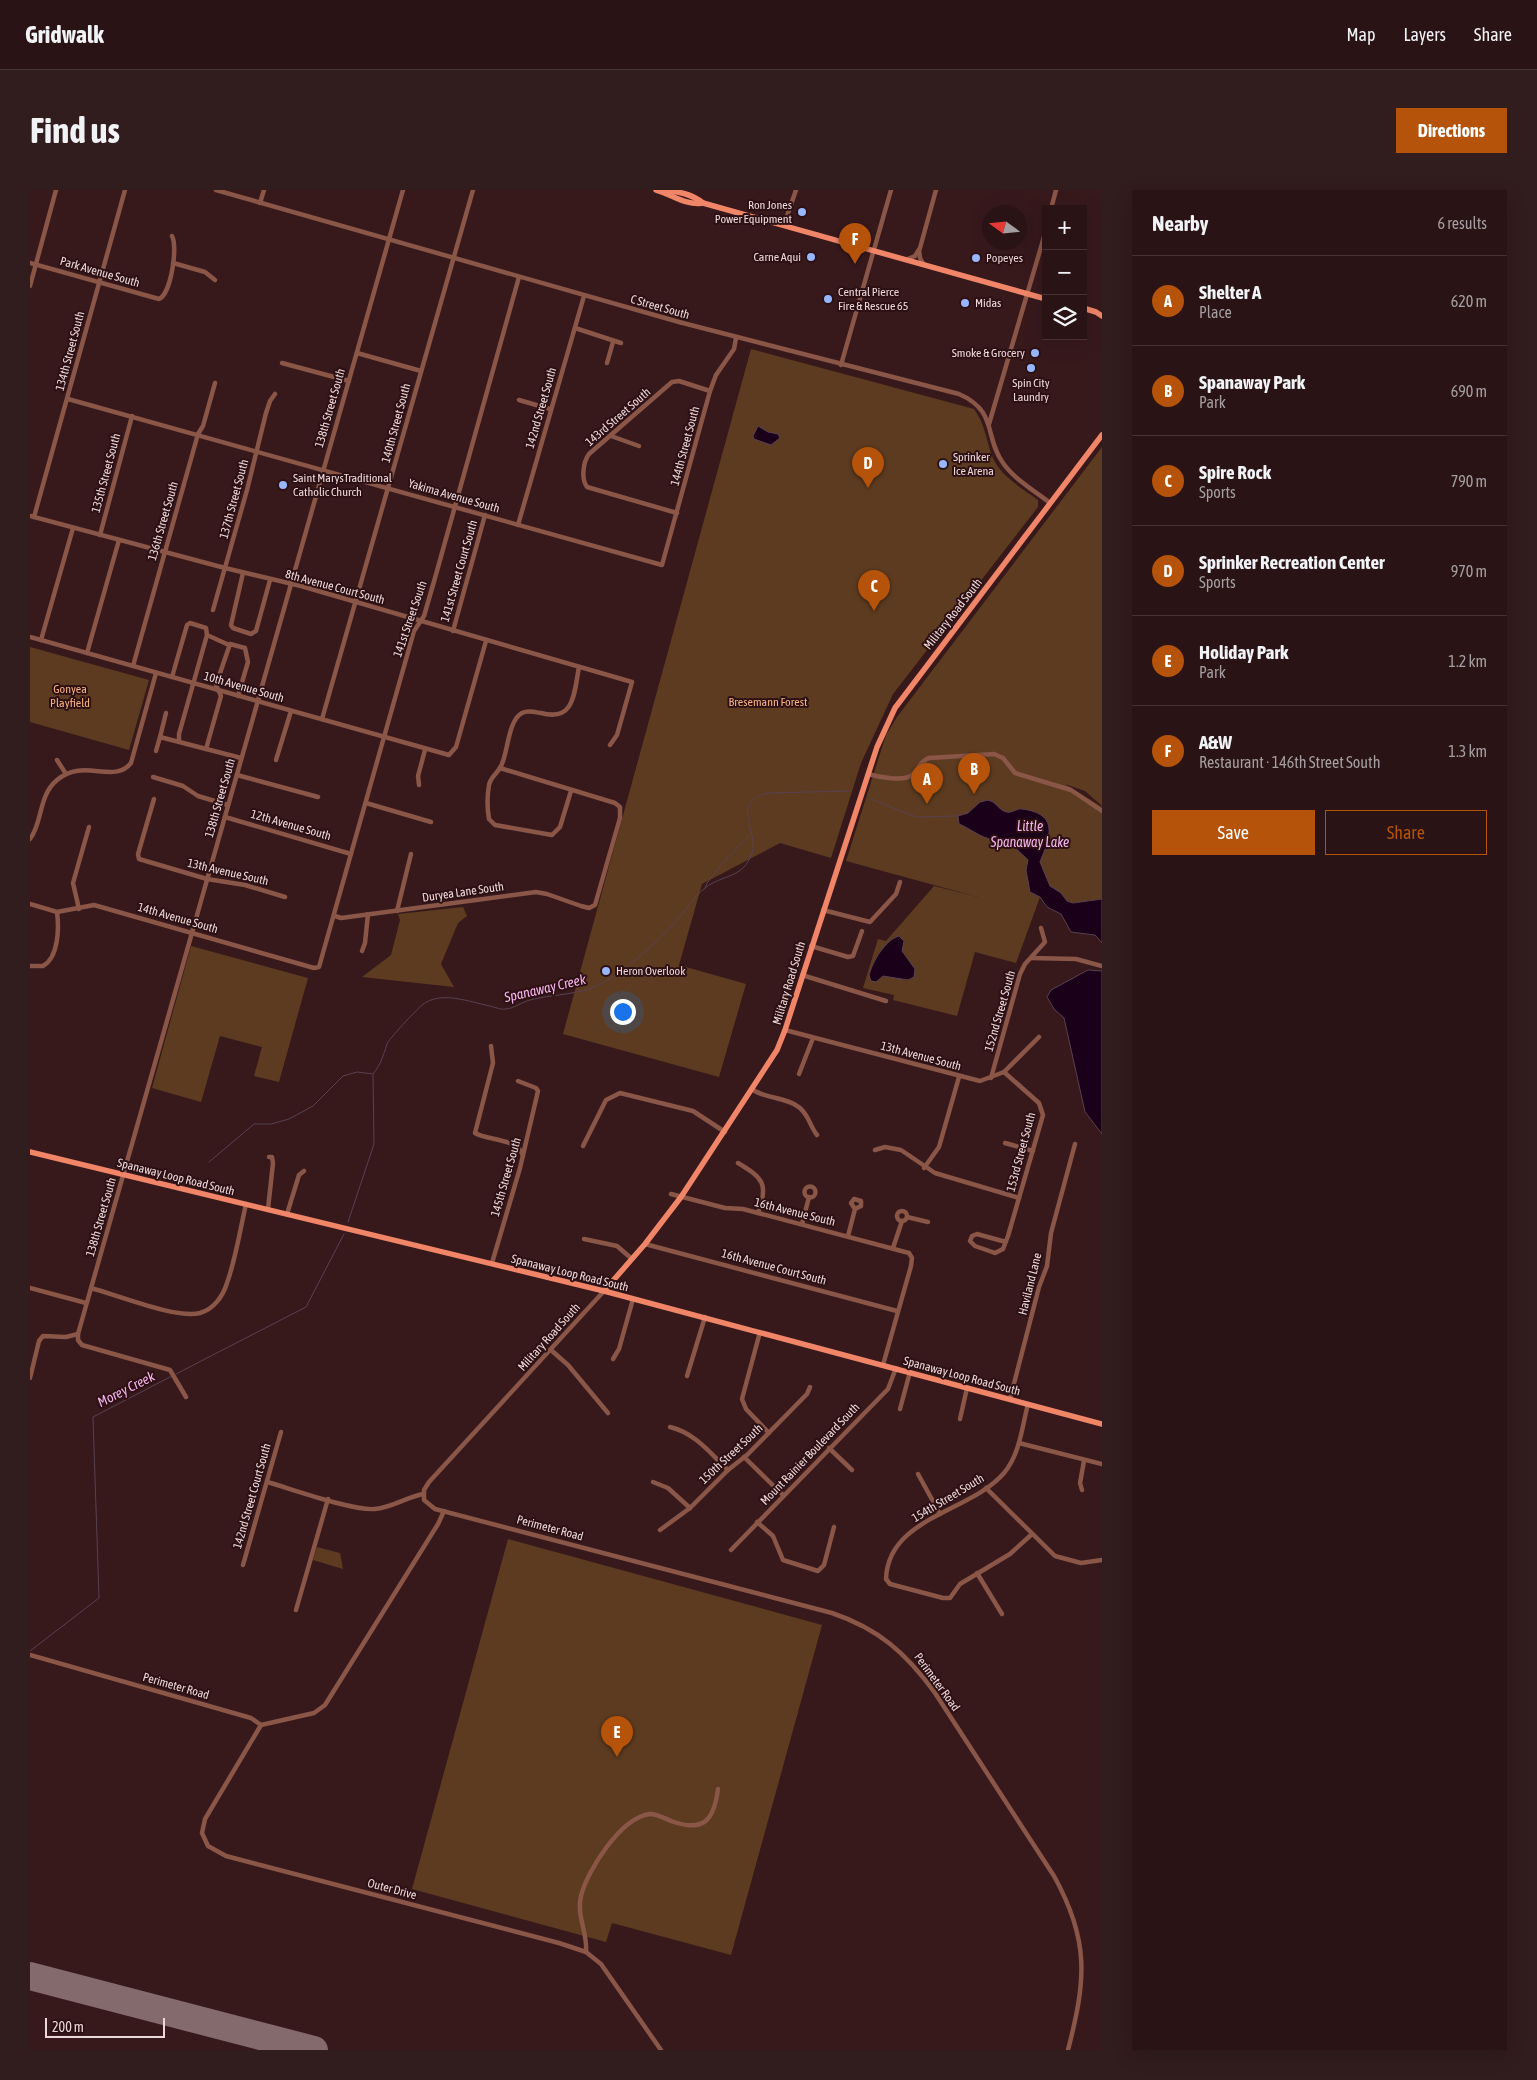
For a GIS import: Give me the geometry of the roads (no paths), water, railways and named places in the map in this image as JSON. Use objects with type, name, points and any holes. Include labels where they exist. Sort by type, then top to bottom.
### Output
[{"type":"main road","points":[[656,190],[687,202],[703,203],[1042,298]]},
{"type":"main road","points":[[664,192],[671,190],[681,191],[703,203]]},
{"type":"main road","points":[[1099,311],[1102,316]]},
{"type":"main road","name":"Military Road South","points":[[604,1291],[645,1244],[681,1197],[773,1057],[785,1030],[868,774],[884,730],[901,700],[1102,435]]},
{"type":"main road","name":"Spanaway Loop Road South","points":[[30,1152],[604,1291],[1102,1424]]},
{"type":"street","points":[[30,286],[33,264],[56,190]]},
{"type":"street","name":"134th Street South","points":[[32,516],[68,399],[125,190]]},
{"type":"street","name":"C Street South","points":[[216,190],[736,338],[841,366],[959,394],[975,404],[989,424],[1004,464],[1050,503]]},
{"type":"street","points":[[260,203],[264,190]]},
{"type":"street","name":"138th Street South","points":[[78,1334],[403,190]]},
{"type":"street","name":"140th Street South","points":[[322,719],[473,190]]},
{"type":"street","points":[[784,225],[796,190]]},
{"type":"street","points":[[841,366],[891,190]]},
{"type":"street","points":[[924,265],[920,258],[920,248],[936,190]]},
{"type":"street","points":[[1053,205],[1056,190]]},
{"type":"street","points":[[172,236],[176,248],[173,263],[205,272],[215,280]]},
{"type":"street","points":[[989,424],[1042,246]]},
{"type":"street","points":[[906,260],[915,256],[920,248]]},
{"type":"street","name":"Park Avenue South","points":[[33,264],[156,299],[164,297],[173,263]]},
{"type":"street","name":"141st Street South","points":[[319,967],[335,916],[414,631],[424,616],[519,277]]},
{"type":"street","name":"142nd Street South","points":[[518,526],[550,409],[584,296]]},
{"type":"street","points":[[574,328],[621,343]]},
{"type":"street","name":"144th Street South","points":[[662,565],[710,391],[716,375],[734,349],[736,338]]},
{"type":"street","points":[[607,363],[613,342]]},
{"type":"street","points":[[356,353],[421,370]]},
{"type":"street","points":[[282,363],[349,381]]},
{"type":"street","name":"143rd Street South","points":[[677,513],[587,487],[584,483],[586,460],[589,454],[672,382],[679,381],[710,391]]},
{"type":"street","name":"136th Street South","points":[[133,666],[198,434],[215,383]]},
{"type":"street","name":"137th Street South","points":[[213,610],[270,401],[275,394]]},
{"type":"street","name":"Yakima Avenue South","points":[[68,399],[662,565]]},
{"type":"street","points":[[519,400],[550,409]]},
{"type":"street","name":"135th Street South","points":[[100,535],[132,416]]},
{"type":"street","points":[[612,436],[639,446]]},
{"type":"street","name":"8th Avenue Court South","points":[[32,516],[291,585],[632,682],[617,735],[610,746]]},
{"type":"street","name":"141st Street Court South","points":[[452,631],[485,516]]},
{"type":"street","points":[[41,640],[73,528]]},
{"type":"street","points":[[87,653],[119,540]]},
{"type":"street","points":[[243,573],[231,624],[233,628],[251,634],[256,630],[270,580]]},
{"type":"street","points":[[172,677],[187,625],[190,623],[203,626],[208,633],[229,645],[245,648],[248,655],[238,696]]},
{"type":"street","points":[[179,740],[179,734],[208,633]]},
{"type":"street","name":"10th Avenue South","points":[[30,637],[444,755],[451,754],[459,738],[486,641]]},
{"type":"street","points":[[206,748],[221,696],[216,686],[229,645]]},
{"type":"street","points":[[500,768],[571,791],[560,827],[554,834],[545,836],[490,822],[488,794],[491,779],[500,768],[516,718],[528,712],[552,716],[562,714],[572,700],[580,667]]},
{"type":"street","points":[[30,839],[47,792],[64,775],[83,769],[112,773],[124,769],[132,759],[156,673]]},
{"type":"street","points":[[276,760],[291,711]]},
{"type":"street","points":[[156,750],[166,713]]},
{"type":"street","points":[[160,737],[179,740],[241,758]]},
{"type":"street","points":[[419,785],[418,776],[425,750]]},
{"type":"street","points":[[868,774],[904,778],[911,776],[923,760],[929,758],[994,754],[1004,758],[1015,773],[1071,790],[1102,811]]},
{"type":"street","points":[[57,760],[64,775]]},
{"type":"street","points":[[237,775],[318,797]]},
{"type":"street","points":[[152,777],[182,786],[198,796],[228,806]]},
{"type":"street","name":"Duryea Lane South","points":[[335,916],[342,918],[538,892],[581,906],[593,907],[609,860],[620,818],[620,807],[615,803],[571,791]]},
{"type":"street","name":"13th Avenue South","points":[[154,799],[138,857],[207,879],[245,885],[285,897]]},
{"type":"street","points":[[366,803],[431,822]]},
{"type":"street","name":"12th Avenue South","points":[[225,817],[351,854]]},
{"type":"street","points":[[79,909],[73,883],[89,827]]},
{"type":"street","points":[[397,911],[412,854]]},
{"type":"street","points":[[823,910],[870,922],[896,894],[900,882]]},
{"type":"street","name":"14th Avenue South","points":[[30,904],[57,912],[94,905],[314,968],[319,967]]},
{"type":"street","points":[[30,966],[43,966],[51,959],[58,933],[57,912]]},
{"type":"street","points":[[362,951],[365,943],[368,914]]},
{"type":"street","name":"152nd Street South","points":[[991,1078],[1020,974],[1045,942],[1041,928]]},
{"type":"street","points":[[811,946],[848,957],[853,956],[862,931]]},
{"type":"street","points":[[1031,958],[1076,959],[1100,965]]},
{"type":"street","points":[[802,975],[886,1001]]},
{"type":"street","name":"13th Avenue South","points":[[785,1030],[980,1081],[1004,1072],[1038,1037]]},
{"type":"street","points":[[799,1074],[813,1038]]},
{"type":"street","points":[[491,1046],[492,1063],[475,1134],[510,1143],[520,1149],[523,1156]]},
{"type":"street","name":"153rd Street South","points":[[1004,1072],[1042,1108],[1043,1118],[1006,1242],[1001,1251],[995,1253],[974,1246],[970,1243],[970,1238],[977,1234],[1006,1242]]},
{"type":"street","points":[[924,1168],[939,1147],[959,1077]]},
{"type":"street","name":"145th Street South","points":[[492,1263],[523,1156],[538,1095],[536,1088],[518,1081]]},
{"type":"street","points":[[752,1090],[765,1097],[797,1106],[808,1117],[818,1135]]},
{"type":"street","points":[[583,1146],[606,1100],[620,1093],[693,1111],[725,1132]]},
{"type":"street","points":[[1005,1143],[1033,1151]]},
{"type":"street","name":"Haviland Lane","points":[[1010,1400],[1039,1287],[1047,1266],[1051,1233],[1076,1144]]},
{"type":"street","points":[[875,1150],[885,1147],[901,1150],[924,1168],[935,1173],[1019,1198]]},
{"type":"street","points":[[268,1210],[273,1163],[272,1157],[269,1157]]},
{"type":"street","points":[[738,1163],[758,1176],[763,1184],[764,1191],[758,1213]]},
{"type":"street","points":[[287,1214],[299,1175],[304,1171]]},
{"type":"street","name":"16th Avenue South","points":[[671,1194],[725,1208],[739,1208],[908,1252],[912,1256],[897,1311]]},
{"type":"street","points":[[802,1224],[809,1197]]},
{"type":"street","points":[[91,1288],[180,1313],[196,1314],[210,1308],[218,1300],[227,1283],[246,1204]]},
{"type":"street","points":[[848,1236],[855,1209]]},
{"type":"street","points":[[902,1221],[897,1218],[899,1212],[904,1212],[907,1217],[928,1222]]},
{"type":"street","points":[[893,1248],[902,1221],[907,1217]]},
{"type":"street","points":[[584,1239],[617,1246],[632,1259]]},
{"type":"street","name":"16th Avenue Court South","points":[[645,1244],[897,1311]]},
{"type":"street","points":[[30,1288],[86,1303]]},
{"type":"street","name":"Military Road South","points":[[423,1494],[430,1482],[604,1291]]},
{"type":"street","points":[[613,1359],[619,1349],[633,1299]]},
{"type":"street","points":[[883,1365],[897,1311]]},
{"type":"street","points":[[687,1376],[705,1318]]},
{"type":"street","points":[[760,1332],[742,1399],[746,1409],[769,1433]]},
{"type":"street","points":[[30,1378],[39,1341],[43,1336],[66,1337],[78,1334],[78,1341],[86,1346],[170,1370],[186,1397]]},
{"type":"street","points":[[552,1350],[568,1365],[608,1413]]},
{"type":"street","name":"Mount Rainier Boulevard South","points":[[731,1550],[888,1389],[896,1368]]},
{"type":"street","points":[[900,1409],[910,1372]]},
{"type":"street","name":"150th Street South","points":[[660,1530],[690,1508],[728,1470],[744,1457],[806,1394],[810,1387]]},
{"type":"street","points":[[960,1419],[967,1388]]},
{"type":"street","name":"154th Street South","points":[[977,1573],[960,1584],[949,1598],[890,1584],[886,1580],[890,1561],[901,1542],[914,1530],[986,1488],[1008,1468],[1019,1443],[1028,1404]]},
{"type":"street","points":[[670,1427],[686,1432],[693,1437],[728,1470]]},
{"type":"street","name":"142nd Street Court South","points":[[243,1565],[281,1432]]},
{"type":"street","points":[[1019,1443],[1084,1461],[1102,1464]]},
{"type":"street","points":[[829,1448],[852,1470]]},
{"type":"street","points":[[744,1457],[783,1495]]},
{"type":"street","points":[[1082,1490],[1080,1476],[1084,1461]]},
{"type":"street","points":[[918,1474],[940,1514]]},
{"type":"street","points":[[267,1482],[328,1499],[374,1509],[423,1494]]},
{"type":"street","points":[[653,1482],[668,1488],[690,1508]]},
{"type":"street","points":[[986,1488],[1031,1535],[1046,1549],[1061,1559],[1082,1563],[1102,1560]]},
{"type":"street","name":"Perimeter Road","points":[[423,1494],[427,1504],[444,1511],[832,1613],[876,1633],[898,1649],[917,1668],[935,1693],[1054,1876],[1070,1906],[1079,1938],[1083,1974],[1081,1995],[1068,2050]]},
{"type":"street","points":[[296,1610],[328,1499]]},
{"type":"street","points":[[261,1725],[314,1713],[325,1705],[438,1524],[444,1511]]},
{"type":"street","points":[[757,1522],[773,1536],[779,1553],[786,1562],[816,1571],[821,1570],[834,1526]]},
{"type":"street","points":[[1002,1614],[977,1573],[1010,1554],[1031,1535]]},
{"type":"street","name":"Perimeter Road","points":[[30,1655],[251,1718],[261,1725]]},
{"type":"street","name":"Outer Drive","points":[[261,1725],[205,1819],[203,1838],[212,1850],[226,1856],[559,1943],[586,1952],[608,1972],[661,2050]]},
{"type":"street","points":[[586,1952],[579,1909],[580,1898],[593,1868],[617,1834],[642,1816],[650,1814],[686,1825],[704,1823],[710,1819],[716,1808],[718,1789]]},
{"type":"water","points":[[758,426],[768,432],[778,434],[780,438],[771,445],[754,439],[753,436]]},
{"type":"water","name":"Little Spanaway Lake","points":[[988,800],[1007,812],[1020,809],[1043,816],[1047,822],[1049,836],[1040,862],[1050,886],[1061,893],[1067,901],[1073,903],[1102,899],[1102,943],[1095,935],[1071,932],[1061,914],[1047,907],[1040,897],[1030,892],[1026,870],[1028,860],[1006,839],[989,839],[959,824],[958,816],[968,813],[980,802]]},
{"type":"water","points":[[899,936],[904,941],[902,951],[915,969],[914,977],[908,980],[883,976],[876,982],[871,981],[869,975],[873,964],[884,946]]},
{"type":"water","points":[[1088,970],[1102,971],[1102,1134],[1085,1112],[1064,1018],[1054,1009],[1047,997],[1051,990]]},
{"type":"waterway","name":"Spanaway Creek","points":[[209,1162],[254,1124],[271,1124],[289,1119],[313,1106],[343,1076],[357,1072],[373,1074],[380,1063],[388,1042],[419,1007],[430,1001],[438,998],[455,998],[500,1009],[508,1009],[530,1000],[589,989],[611,978],[656,942],[705,888],[738,872],[748,861],[752,853],[753,844],[748,810],[750,803],[756,798],[768,793],[849,791]]},
{"type":"waterway","name":"Spanaway Creek","points":[[871,799],[916,817],[958,816]]},
{"type":"waterway","points":[[705,888],[718,869],[750,835]]},
{"type":"waterway","name":"Morey Creek","points":[[348,1222],[374,1144],[373,1075]]},
{"type":"waterway","name":"Morey Creek","points":[[176,1374],[306,1307],[344,1234]]},
{"type":"waterway","name":"Morey Creek","points":[[30,1651],[99,1598],[93,1417],[172,1376]]},
{"type":"place","name":"Ron Jones Power Equipment","points":[[802,212]]},
{"type":"place","name":"Carne Aqui","points":[[811,257]]},
{"type":"place","name":"Popeyes","points":[[976,258]]},
{"type":"place","name":"A&W","points":[[855,264]]},
{"type":"place","name":"Central Pierce Fire & Rescue 65","points":[[828,299]]},
{"type":"place","name":"Midas","points":[[965,303]]},
{"type":"place","name":"Smoke & Grocery","points":[[1035,353]]},
{"type":"place","name":"Spin City Laundry","points":[[1031,368]]},
{"type":"place","name":"Sprinker Ice Arena","points":[[943,464]]},
{"type":"place","name":"Saint MarysTraditional Catholic Church","points":[[283,485]]},
{"type":"place","name":"Sprinker Recreation Center","points":[[868,488]]},
{"type":"place","name":"Spire Rock","points":[[874,611]]},
{"type":"place","name":"Spanaway Park","points":[[974,794]]},
{"type":"place","name":"Shelter A","points":[[927,804]]},
{"type":"place","name":"Heron Overlook","points":[[606,971]]},
{"type":"place","name":"Holiday Park","points":[[617,1757]]},
{"type":"park label","name":"Gonyea Playfield","points":[[70,696]]},
{"type":"park label","name":"Bresemann Forest","points":[[768,702]]}]
